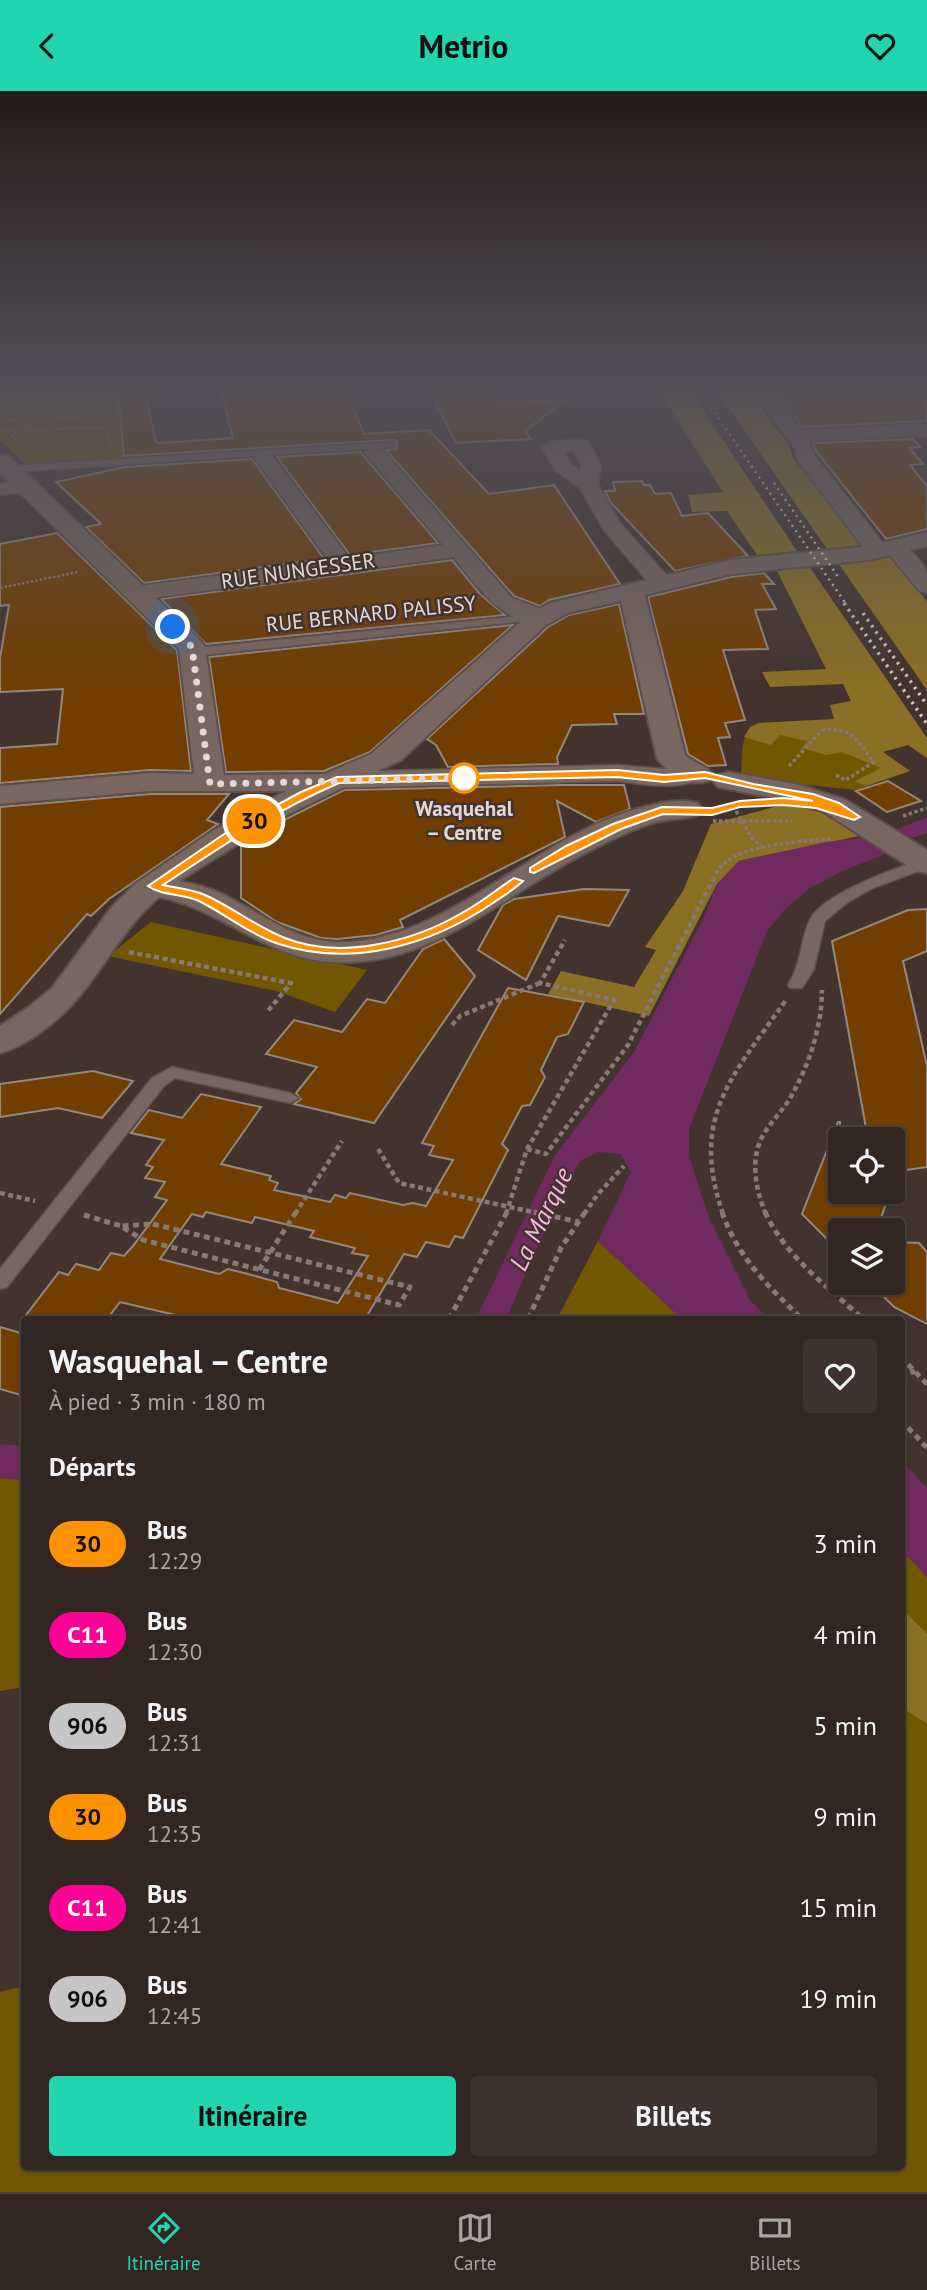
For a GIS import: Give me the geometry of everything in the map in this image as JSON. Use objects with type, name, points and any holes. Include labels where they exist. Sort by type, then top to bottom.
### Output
[{"type":"street","points":[[29,489],[192,647],[218,784]]},
{"type":"street","points":[[287,489],[343,565]]},
{"type":"street","points":[[412,489],[457,550],[504,603],[541,617]]},
{"type":"street","points":[[591,489],[611,526],[661,583]]},
{"type":"street","points":[[833,489],[887,550],[927,586]]},
{"type":"street","points":[[0,1042],[65,995],[123,914],[150,889],[230,834],[305,794],[350,778],[380,761],[411,738],[541,617],[572,604],[750,564],[887,550],[927,539]]},
{"type":"street","name":"RUE NUNGESSER","points":[[138,593],[457,550]]},
{"type":"street","points":[[631,590],[671,758],[710,795]]},
{"type":"street","points":[[0,795],[150,782],[218,784],[350,778],[617,773],[657,779],[710,795],[831,808],[853,827],[921,860]]},
{"type":"street","points":[[150,889],[199,896],[281,941],[323,951],[352,951],[393,944],[432,933],[464,917],[570,849],[639,817],[710,795]]},
{"type":"lane","name":"RUE BERNARD PALISSY","points":[[204,651],[541,617]]},
{"type":"lane","points":[[796,985],[806,969],[818,919],[843,899],[921,860]]},
{"type":"lane","points":[[0,1282],[158,1082],[172,1072],[290,1098]]},
{"type":"path","points":[[0,588],[109,566]]},
{"type":"path","points":[[793,770],[789,766],[822,730],[841,728],[853,736],[874,762],[864,769],[830,779]]},
{"type":"path","points":[[858,767],[864,769]]},
{"type":"path","points":[[840,778],[842,789]]},
{"type":"path","points":[[710,795],[763,847]]},
{"type":"path","points":[[527,1149],[546,1154],[628,1045],[721,864],[737,853],[853,827]]},
{"type":"path","points":[[540,983],[565,940]]},
{"type":"path","points":[[101,946],[291,983],[267,1012]]},
{"type":"path","points":[[451,1316],[510,1207],[527,1149],[614,1000],[540,983],[460,1016],[452,1025]]},
{"type":"path","points":[[796,985],[732,1078],[711,1128],[711,1171],[724,1219],[751,1269],[799,1316]]},
{"type":"path","points":[[821,985],[823,1014],[812,1048],[792,1097],[758,1143],[754,1172],[761,1207],[786,1245],[812,1274],[860,1316]]},
{"type":"path","points":[[259,1270],[342,1141]]},
{"type":"path","points":[[378,1149],[400,1183],[579,1222]]},
{"type":"path","points":[[529,1316],[561,1248],[598,1194],[624,1166]]},
{"type":"path","points":[[153,1224],[410,1287],[399,1305],[259,1270],[143,1240],[121,1226],[153,1224]]},
{"type":"path","points":[[905,1361],[927,1384]]},
{"type":"path","points":[[905,1375],[915,1371]]},
{"type":"path","points":[[905,1424],[927,1448]]},
{"type":"shaded area","points":[[721,489],[756,489],[797,551],[757,555],[727,511],[692,512],[688,495],[723,492]]},
{"type":"shaded area","points":[[785,489],[818,489],[862,545],[827,549]]},
{"type":"shaded area","points":[[890,557],[927,601],[927,690],[838,563]]},
{"type":"shaded area","points":[[809,566],[927,738],[927,758],[908,745],[883,752],[910,771],[866,786],[855,781],[881,768],[842,752],[826,755],[802,748],[807,741],[780,735],[771,745],[744,737],[750,727],[759,723],[834,719],[830,705],[851,701],[843,684],[770,687],[762,672],[826,669],[776,569]]},
{"type":"shaded area","points":[[759,723],[858,736],[910,771],[856,790],[797,784],[741,773],[745,738]]},
{"type":"shaded area","points":[[778,806],[802,807],[821,812],[859,836],[739,861],[717,884],[649,1016],[548,994],[561,971],[634,987],[656,950],[645,947],[683,891],[711,824]]},
{"type":"shaded area","points":[[151,922],[367,970],[335,1012],[276,991],[108,956]]},
{"type":"shaded area","points":[[598,1241],[679,1316],[559,1316]]},
{"type":"shaded area","points":[[0,1478],[21,1480],[21,1688],[0,1691]]},
{"type":"shaded area","points":[[905,1553],[927,1577],[927,1633],[905,1612]]},
{"type":"shaded area","points":[[905,1612],[927,1633],[927,1724],[905,1710]]},
{"type":"shaded area","points":[[905,1710],[927,1724],[927,2192],[0,2192],[0,1992],[21,1987],[21,2170],[905,2170]]},
{"type":"water","name":"La Marque","points":[[927,818],[927,833],[891,845],[885,854],[840,872],[810,888],[786,908],[767,931],[689,1129],[689,1156],[709,1218],[750,1300],[766,1316],[679,1316],[598,1241],[631,1172],[621,1154],[599,1152],[579,1162],[550,1219],[507,1316],[477,1316],[554,1157],[634,1052],[704,917],[717,884],[739,861],[826,842],[876,836]]},
{"type":"water","points":[[0,1444],[21,1446],[21,1480],[0,1478]]},
{"type":"water","points":[[905,1464],[927,1488],[927,1577],[905,1553]]},
{"type":"building","points":[[64,489],[274,489],[324,559],[144,583],[86,527],[101,524]]},
{"type":"building","points":[[301,489],[392,489],[438,543],[350,555]]},
{"type":"building","points":[[420,489],[484,489],[489,494],[525,489],[557,489],[620,584],[549,600],[540,606],[514,596]]},
{"type":"building","points":[[652,489],[655,494],[671,493],[682,516],[708,513],[748,556],[675,571],[611,503],[605,491]]},
{"type":"building","points":[[846,489],[927,489],[927,529],[886,539]]},
{"type":"building","points":[[57,533],[177,650],[191,771],[150,770],[0,783],[0,748],[57,744],[63,689],[0,692],[0,658],[9,605],[0,606],[0,544]]},
{"type":"building","points":[[452,560],[480,594],[505,615],[206,644],[161,599]]},
{"type":"building","points":[[764,573],[774,584],[762,584],[776,609],[755,610],[768,649],[723,650],[745,720],[725,723],[730,737],[718,738],[726,765],[708,766],[688,754],[648,597],[731,577]]},
{"type":"building","points":[[619,604],[644,714],[614,714],[617,724],[572,725],[557,757],[558,764],[448,767],[436,745],[427,739],[548,627],[569,615]]},
{"type":"building","points":[[513,625],[370,752],[324,771],[226,772],[209,657]]},
{"type":"building","points":[[888,781],[921,801],[887,812],[856,791]]},
{"type":"building","points":[[624,785],[630,809],[596,822],[557,801],[565,837],[400,920],[403,927],[376,935],[321,938],[277,922],[241,898],[241,846],[272,826],[344,790]]},
{"type":"building","points":[[150,794],[229,794],[207,820],[218,824],[109,899],[91,916],[87,914],[0,1014],[0,807]]},
{"type":"building","points":[[584,889],[629,890],[609,926],[558,916],[526,980],[478,950],[503,905],[514,899]]},
{"type":"building","points":[[927,909],[927,951],[903,961],[927,1066],[927,1167],[905,1170],[905,1127],[866,1127],[832,941],[908,910]]},
{"type":"building","points":[[444,939],[475,976],[374,1123],[294,1104],[301,1099],[296,1093],[317,1067],[266,1054],[294,1020],[342,1032],[367,999],[385,1003],[423,949]]},
{"type":"building","points":[[508,988],[584,1002],[568,1034],[557,1037],[541,1070],[545,1077],[530,1105],[522,1106],[502,1144],[508,1150],[463,1238],[455,1236],[449,1247],[426,1242],[417,1257],[404,1254],[367,1316],[180,1316],[120,1302],[109,1316],[25,1316],[59,1272],[68,1275],[76,1264],[99,1270],[111,1253],[124,1256],[167,1200],[155,1197],[165,1182],[145,1178],[153,1167],[146,1165],[164,1140],[131,1133],[149,1110],[182,1118],[201,1094],[261,1107],[221,1164],[271,1176],[269,1180],[278,1183],[274,1190],[330,1202],[335,1195],[346,1198],[350,1193],[403,1205],[413,1203],[426,1206],[453,1160],[429,1155],[434,1146],[422,1143]],"holes":[[[206,1212],[252,1223],[255,1217],[314,1231],[310,1237],[355,1248],[352,1253],[368,1256],[338,1303],[279,1288],[277,1282],[228,1269],[219,1274],[160,1259],[192,1214],[203,1217]]]},
{"type":"building","points":[[93,1071],[133,1081],[102,1118],[58,1108],[0,1117],[0,1084]]},
{"type":"building","points":[[828,1148],[828,1204],[886,1204],[881,1218],[828,1218],[828,1240],[802,1214]]},
{"type":"building","points":[[905,1242],[919,1243],[927,1252],[927,1324],[894,1307],[882,1295],[905,1295]]},
{"type":"building","points":[[0,1327],[21,1333],[21,1395],[0,1389]]},
{"type":"railway","points":[[767,489],[846,604]]},
{"type":"railway","points":[[778,489],[839,578]]},
{"type":"railway","points":[[844,603],[927,724]]},
{"type":"railway","points":[[863,613],[927,705]]},
{"type":"bus line","name":"30","points":[[518,881],[464,917],[432,933],[376,948],[337,952],[281,941],[199,896],[153,886],[230,834],[337,780],[617,773],[664,779],[705,775],[742,785],[809,796],[835,806],[854,817],[817,805],[783,802],[740,804],[712,812],[662,810],[639,817],[570,849],[534,870]]},
{"type":"place","name":"Wasquehal – Centre","points":[[464,778]]},
{"type":"route","points":[[173,627],[192,647],[210,784],[470,778],[464,778]]}]
